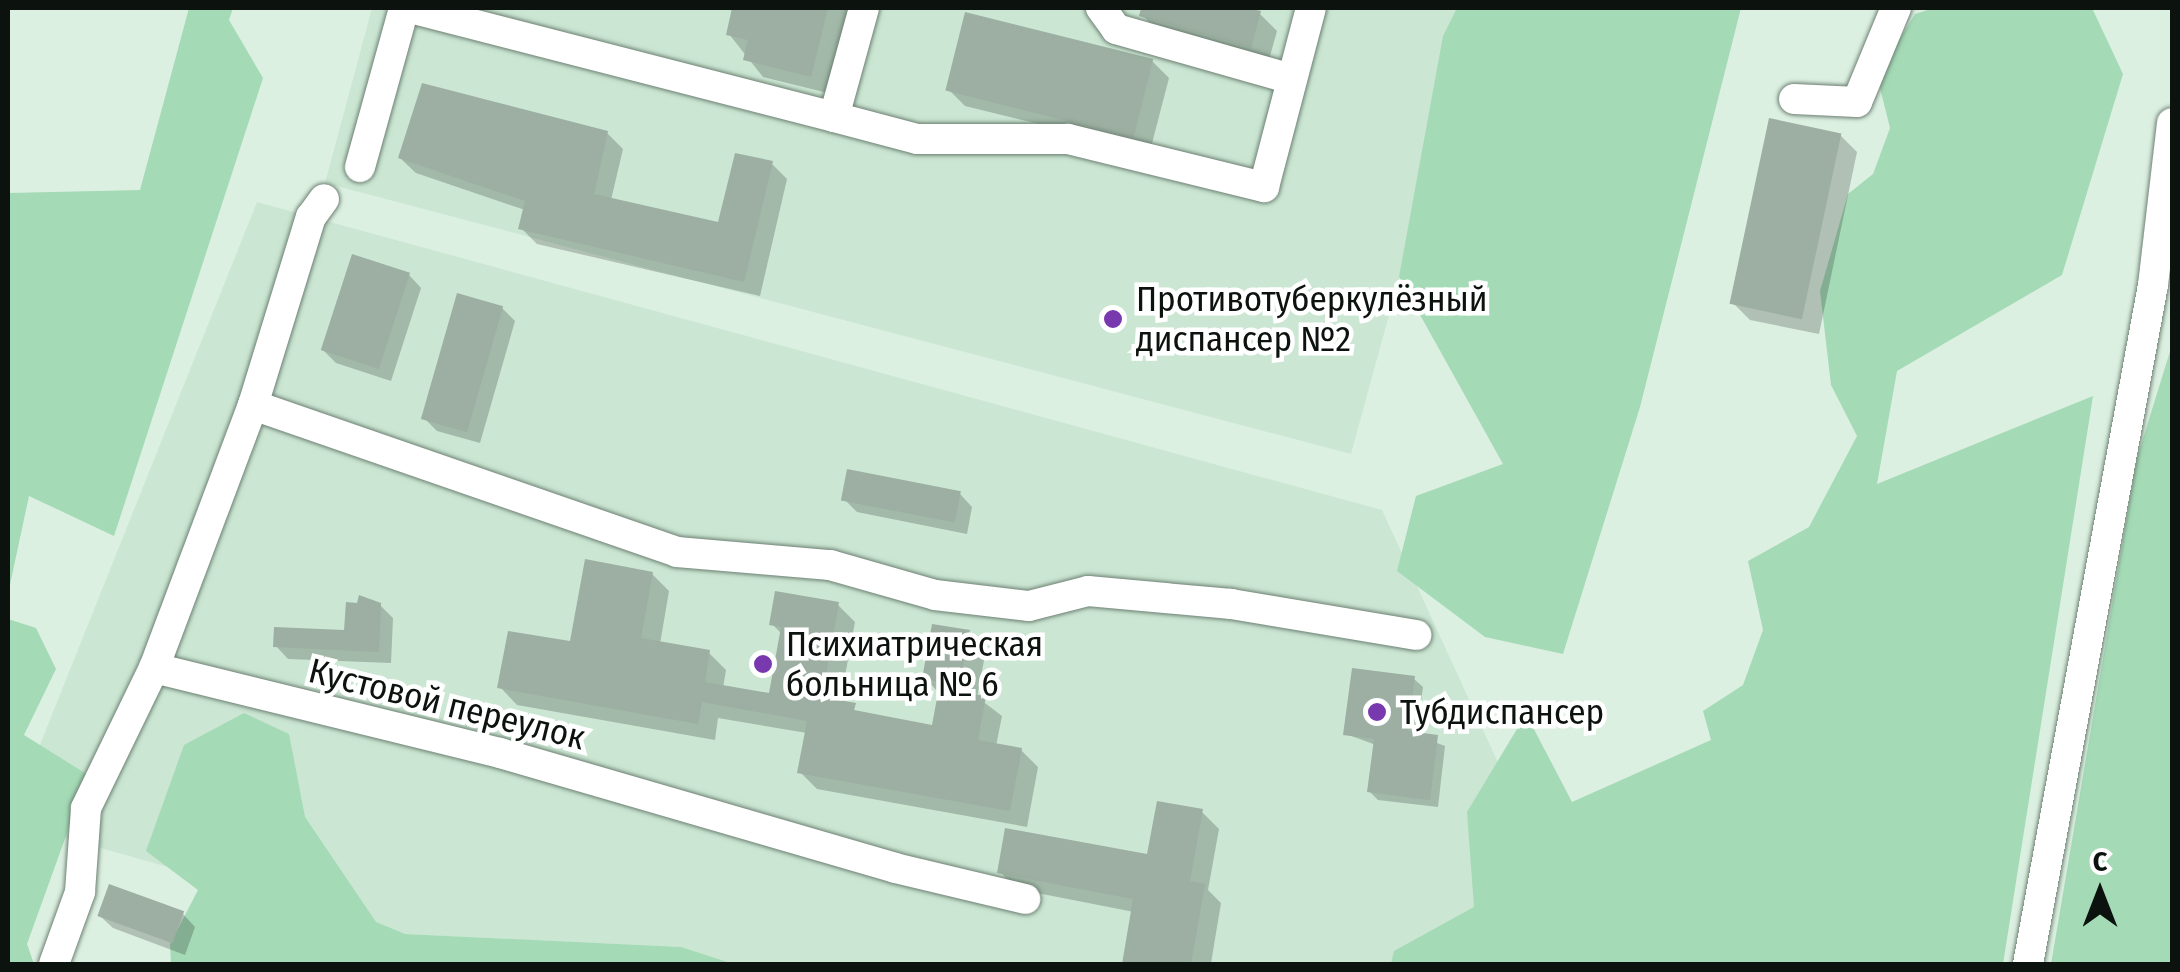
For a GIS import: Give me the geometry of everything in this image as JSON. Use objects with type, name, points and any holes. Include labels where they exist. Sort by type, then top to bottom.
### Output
[{"type":"street","points":[[360,167],[407,8],[917,138],[1068,139],[1264,187],[1311,8]]},
{"type":"street","points":[[834,117],[864,8]]},
{"type":"street","points":[[1101,8],[1116,29],[1292,79]]},
{"type":"street","points":[[1794,99],[1857,102],[1896,8]]},
{"type":"street","points":[[2028,964],[2152,285],[2172,123]]},
{"type":"street","points":[[54,964],[80,892],[86,808],[154,668],[253,405],[311,217],[324,198]]},
{"type":"street","points":[[253,405],[677,552],[830,565],[935,596],[1030,606],[1088,591],[1231,604],[1416,635]]},
{"type":"street","name":"Кустовой переулок","points":[[154,668],[500,754],[895,868],[1025,899]]},
{"type":"shaded area","name":"Противотуберкулёзный диспансер №2","points":[[372,8],[1473,8],[1351,454],[325,183]]},
{"type":"shaded area","name":"Психиатрическая больница № 6","points":[[257,202],[1382,510],[1523,817],[1484,964],[734,964],[681,947],[404,934],[9,822]]},
{"type":"green space","points":[[189,8],[233,8],[229,20],[263,78],[114,536],[29,496],[8,594],[8,193],[140,190]]},
{"type":"green space","points":[[1457,8],[1741,8],[1640,407],[1563,654],[1485,637],[1397,571],[1416,496],[1503,464],[1399,277],[1443,36]]},
{"type":"green space","points":[[1934,8],[2092,8],[2123,74],[2062,275],[1897,371],[1877,484],[2093,396],[2003,964],[1391,964],[1394,951],[1474,907],[1467,812],[1526,714],[1572,802],[1711,740],[1703,711],[1743,685],[1763,630],[1748,561],[1809,527],[1857,436],[1831,385],[1820,291],[1848,194],[1873,174],[1890,128],[1877,76],[1915,14]]},
{"type":"green space","points":[[2172,345],[2172,964],[2051,964],[2137,458]]},
{"type":"green space","points":[[8,619],[36,628],[56,669],[24,735],[88,775],[27,944],[34,964],[8,964]]},
{"type":"green space","points":[[244,713],[289,734],[305,817],[376,922],[405,934],[681,947],[734,964],[171,964],[170,944],[198,890],[146,851],[184,745]]},
{"type":"building","points":[[732,8],[828,8],[811,77],[743,60],[748,40],[726,35]]},
{"type":"building","points":[[1141,8],[1261,11],[1251,48],[1139,16]]},
{"type":"building","points":[[965,12],[1153,59],[1134,138],[945,91]]},
{"type":"building","points":[[422,83],[608,131],[594,194],[718,222],[735,153],[773,161],[744,282],[518,229],[525,201],[398,158]]},
{"type":"building","points":[[1769,118],[1841,133],[1802,319],[1729,304]]},
{"type":"building","points":[[352,254],[410,273],[379,369],[321,350]]},
{"type":"building","points":[[457,293],[503,306],[467,432],[421,419]]},
{"type":"building","points":[[847,469],[961,491],[955,523],[841,500]]},
{"type":"building","points":[[585,559],[653,572],[641,638],[710,650],[705,682],[769,693],[781,627],[769,625],[775,591],[839,602],[822,697],[856,703],[854,710],[932,725],[940,682],[922,679],[932,624],[970,630],[958,692],[986,696],[978,740],[1022,748],[1010,811],[797,773],[807,721],[702,702],[698,724],[497,688],[508,631],[570,641]]},
{"type":"building","points":[[359,595],[381,603],[379,652],[273,647],[274,627],[344,630],[346,602],[357,603]]},
{"type":"building","points":[[1352,668],[1415,676],[1408,731],[1438,735],[1430,800],[1367,792],[1374,739],[1343,735]]},
{"type":"building","points":[[1157,801],[1203,809],[1190,881],[1205,884],[1191,964],[1122,964],[1133,899],[997,873],[1005,828],[1147,854]]},
{"type":"building","points":[[109,884],[184,911],[173,943],[97,916]]},
{"type":"place","name":"Противотуберкулёзный диспансер №2","points":[[1113,319]]},
{"type":"place","name":"Психиатрическая больница № 6","points":[[763,664]]},
{"type":"place","name":"Тубдиспансер","points":[[1377,712]]}]
